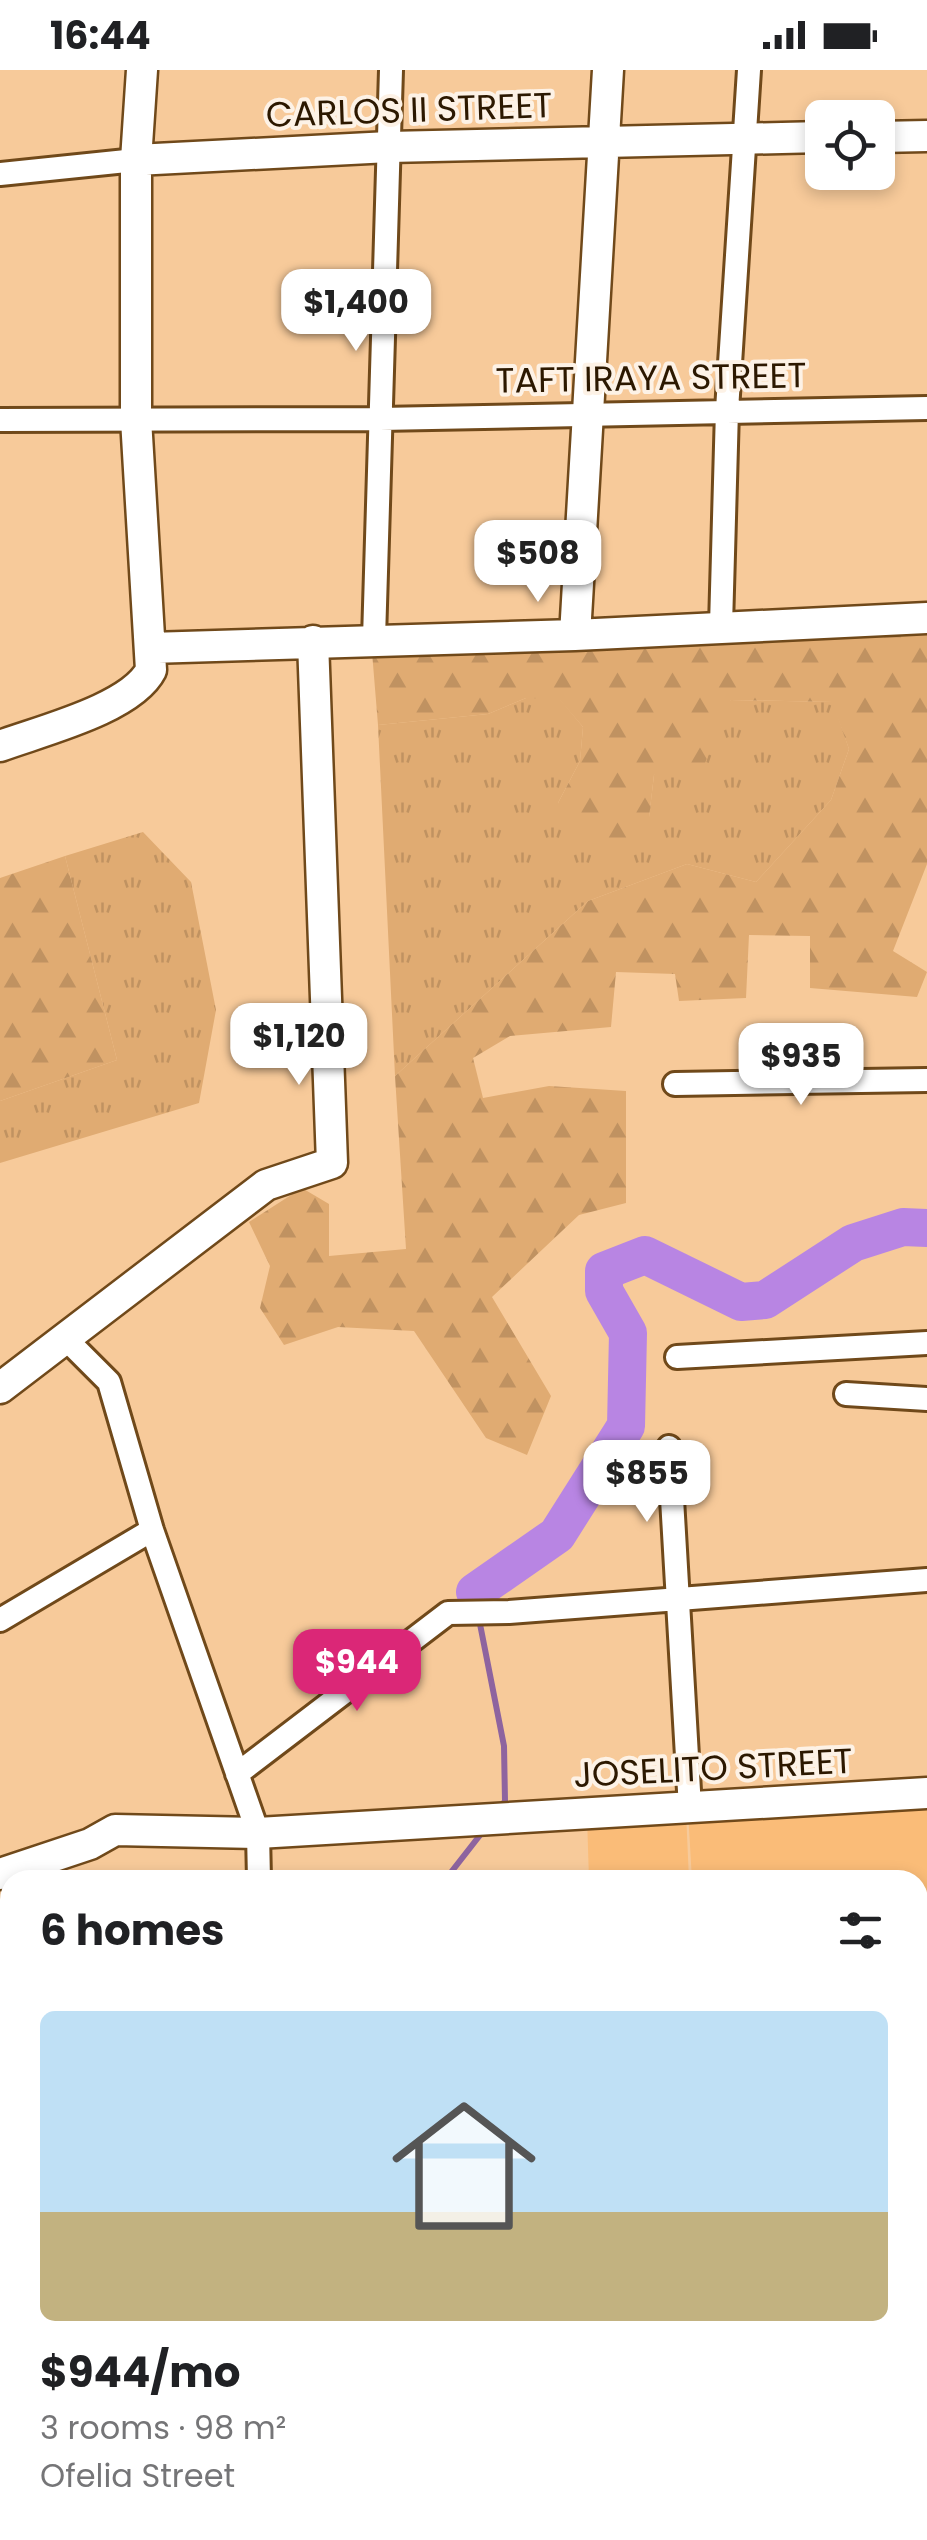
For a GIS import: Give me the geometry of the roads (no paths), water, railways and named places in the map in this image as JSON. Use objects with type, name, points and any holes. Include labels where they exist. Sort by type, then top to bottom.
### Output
[{"type":"street","points":[[0,746],[118,699],[149,676],[152,665],[136,419],[136,160],[142,70]]},
{"type":"street","points":[[374,639],[391,70]]},
{"type":"street","points":[[575,634],[608,70]]},
{"type":"street","points":[[721,626],[727,410],[749,70]]},
{"type":"street","points":[[895,137],[927,136]]},
{"type":"street","name":"CARLOS II STREET","points":[[0,174],[136,160],[388,147],[805,137]]},
{"type":"street","name":"TAFT IRAYA STREET","points":[[0,420],[380,419],[927,408]]},
{"type":"street","points":[[150,648],[927,618]]},
{"type":"street","points":[[0,1388],[266,1185],[332,1162],[313,641]]},
{"type":"street","points":[[675,1084],[927,1080]]},
{"type":"street","points":[[65,1338],[109,1382],[152,1530],[258,1833],[259,1870]]},
{"type":"street","points":[[678,1357],[927,1343]]},
{"type":"street","points":[[846,1394],[927,1399]]},
{"type":"street","points":[[668,1447],[690,1808]]},
{"type":"street","points":[[0,1620],[152,1530]]},
{"type":"street","points":[[237,1774],[448,1614],[927,1580]]},
{"type":"street","name":"JOSELITO STREET","points":[[12,1870],[90,1844],[114,1830],[258,1833],[927,1793]]},
{"type":"waterway","points":[[475,1592],[557,1535],[626,1426],[628,1333],[604,1291],[604,1271],[645,1255],[741,1302],[765,1300],[853,1243],[903,1227],[927,1228]]},
{"type":"waterway","points":[[475,1592],[477,1607]]},
{"type":"waterway","points":[[479,1619],[504,1746],[505,1801],[500,1808]]},
{"type":"waterway","points":[[453,1870],[484,1830]]}]
